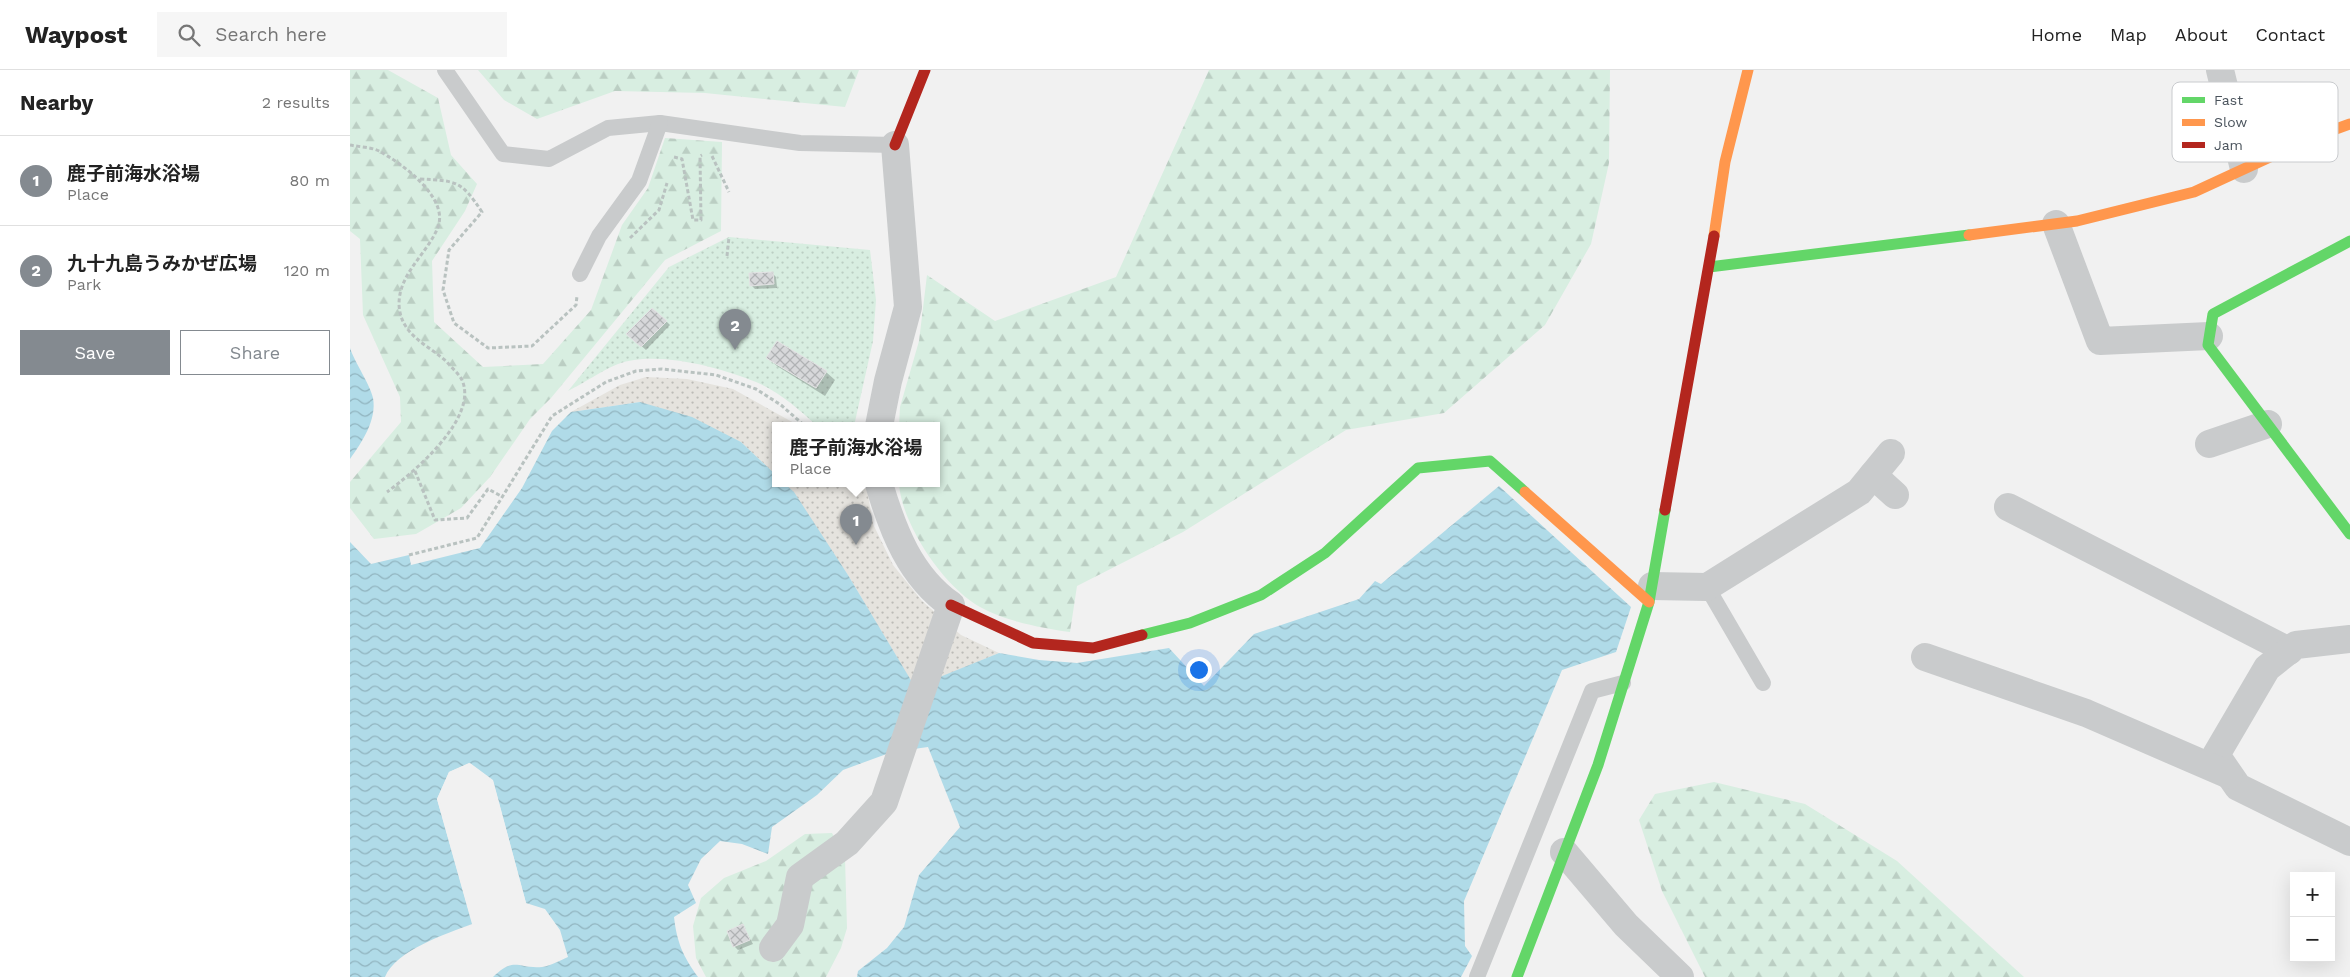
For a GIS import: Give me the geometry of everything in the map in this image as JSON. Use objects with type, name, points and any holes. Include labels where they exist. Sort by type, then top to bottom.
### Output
[{"type":"street","points":[[880,422],[888,381],[908,307],[895,146],[925,70]]},
{"type":"street","points":[[1516,977],[1598,765],[1651,594],[1709,268],[1724,162],[1748,70]]},
{"type":"street","points":[[2338,128],[2350,124]]},
{"type":"street","points":[[2242,162],[2244,169]]},
{"type":"street","points":[[1709,268],[2077,221],[2194,192],[2259,162]]},
{"type":"street","points":[[2056,224],[2100,341],[2209,336]]},
{"type":"street","points":[[2350,241],[2213,314],[2208,345],[2350,534]]},
{"type":"street","points":[[2209,444],[2268,424]]},
{"type":"street","points":[[880,487],[901,545],[917,573],[934,593],[950,605],[1033,643],[1093,648],[1190,622],[1261,594],[1325,553],[1418,468],[1490,461],[1651,594],[1707,587],[1859,492],[1891,453]]},
{"type":"street","points":[[1873,475],[1895,495]]},
{"type":"street","points":[[2008,507],[2289,651]]},
{"type":"street","points":[[773,948],[790,925],[800,877],[847,843],[884,802],[950,605]]},
{"type":"street","points":[[2350,639],[2296,645],[2266,668],[2216,755],[2238,788],[2350,842]]},
{"type":"street","points":[[1924,657],[2086,713],[2230,775]]},
{"type":"street","points":[[1564,852],[1626,925],[1680,977]]},
{"type":"lane","points":[[445,70],[503,154],[549,159],[608,128],[660,123],[800,143],[895,146]]},
{"type":"lane","points":[[580,274],[599,236],[639,181],[660,123]]},
{"type":"lane","points":[[1707,587],[1762,683]]},
{"type":"lane","points":[[1477,977],[1592,691],[1624,683]]},
{"type":"path","points":[[350,145],[378,150],[413,174],[420,179],[438,206],[438,226],[403,283],[399,303],[403,323],[415,339],[447,362],[462,380],[464,404],[450,432],[415,471],[386,492]]},
{"type":"path","points":[[727,256],[729,237]]},
{"type":"path","points":[[409,555],[477,538],[552,416],[606,382],[636,371],[662,369],[716,375],[756,390],[781,405],[800,422]]},
{"type":"path","points":[[415,471],[435,520],[466,518],[488,489],[503,497]]},
{"type":"green space","points":[[350,70],[388,70],[438,98],[451,155],[477,184],[465,211],[432,261],[434,322],[483,367],[543,364],[591,310],[622,225],[648,188],[665,138],[722,142],[721,231],[665,260],[551,398],[530,419],[490,477],[461,508],[416,534],[374,539],[350,508],[350,482],[401,422],[400,397],[363,315],[360,239],[350,231]]},
{"type":"green space","points":[[478,70],[859,70],[845,107],[705,93],[615,91],[537,119],[504,100]]},
{"type":"green space","points":[[1209,70],[1610,70],[1609,163],[1591,244],[1545,325],[1444,413],[1346,430],[1183,532],[1077,586],[1070,632],[1034,626],[996,615],[975,604],[949,582],[925,551],[915,534],[902,500],[900,487],[940,487],[940,422],[899,422],[900,407],[919,341],[927,275],[995,321],[1116,277]]},
{"type":"green space","points":[[729,237],[870,250],[876,300],[873,341],[855,422],[813,422],[796,407],[756,382],[706,366],[669,360],[633,360],[618,364],[568,391],[669,267]]},
{"type":"green space","points":[[1714,782],[1805,804],[1897,861],[2024,977],[1705,977],[1662,891],[1639,820],[1655,794]]},
{"type":"green space","points":[[832,833],[845,858],[847,928],[841,948],[826,977],[706,977],[696,958],[693,926],[701,898],[724,878],[766,861],[805,834]]},
{"type":"sand","points":[[646,377],[687,379],[733,389],[792,422],[772,422],[772,471],[741,442],[640,402],[571,412],[620,385]]},
{"type":"sand","points":[[787,487],[857,487],[867,489],[873,524],[893,565],[922,601],[961,635],[999,653],[915,688],[848,575]]},
{"type":"water","points":[[350,348],[371,392],[374,406],[368,430],[350,459]]},
{"type":"water","points":[[640,402],[692,417],[741,442],[772,471],[772,487],[788,487],[794,492],[848,575],[915,687],[999,653],[1039,660],[1077,663],[1169,648],[1204,686],[1254,634],[1359,599],[1375,581],[1381,584],[1499,486],[1631,607],[1616,652],[1562,670],[1464,901],[1465,946],[1472,956],[1461,977],[857,977],[858,971],[887,948],[904,927],[919,875],[960,827],[928,747],[892,752],[843,770],[817,795],[772,827],[768,854],[742,844],[720,841],[701,859],[688,885],[696,903],[674,917],[682,949],[698,977],[493,977],[506,967],[512,965],[542,967],[568,957],[560,930],[545,909],[526,903],[493,781],[469,763],[449,772],[437,799],[472,924],[436,938],[411,951],[391,967],[385,977],[350,977],[350,542],[371,564],[409,555],[411,565],[480,548],[522,488],[552,431],[571,412]]},
{"type":"pier","points":[[470,763],[493,780],[526,903],[524,904],[491,782],[469,766],[451,774],[440,800],[473,926],[437,799],[449,772]]},
{"type":"building","points":[[773,272],[774,284],[750,286],[749,273]]},
{"type":"building","points":[[652,308],[667,321],[641,347],[626,334]]},
{"type":"building","points":[[777,341],[827,371],[816,388],[766,358]]},
{"type":"building","points":[[743,924],[750,940],[733,947],[727,931]]},
{"type":"traffic: fast","points":[[1709,267],[1969,235]]},
{"type":"traffic: fast","points":[[2350,241],[2213,314],[2208,345],[2350,534]]},
{"type":"traffic: fast","points":[[1142,635],[1190,623],[1261,595],[1325,553],[1418,468],[1490,461],[1525,492]]},
{"type":"traffic: fast","points":[[1517,977],[1598,765],[1649,602],[1665,510]]},
{"type":"traffic: slow","points":[[1714,236],[1725,162],[1748,70]]},
{"type":"traffic: slow","points":[[2338,128],[2350,124]]},
{"type":"traffic: slow","points":[[1969,235],[2077,221],[2194,192],[2259,162]]},
{"type":"traffic: slow","points":[[1525,492],[1649,602]]},
{"type":"traffic: jam","points":[[895,145],[925,70]]},
{"type":"traffic: jam","points":[[1665,510],[1714,236]]},
{"type":"traffic: jam","points":[[951,605],[1033,643],[1093,648],[1142,635]]},
{"type":"place","name":"九十九島うみかぜ広場","points":[[735,350]]},
{"type":"place","name":"鹿子前海水浴場","points":[[856,545]]}]
